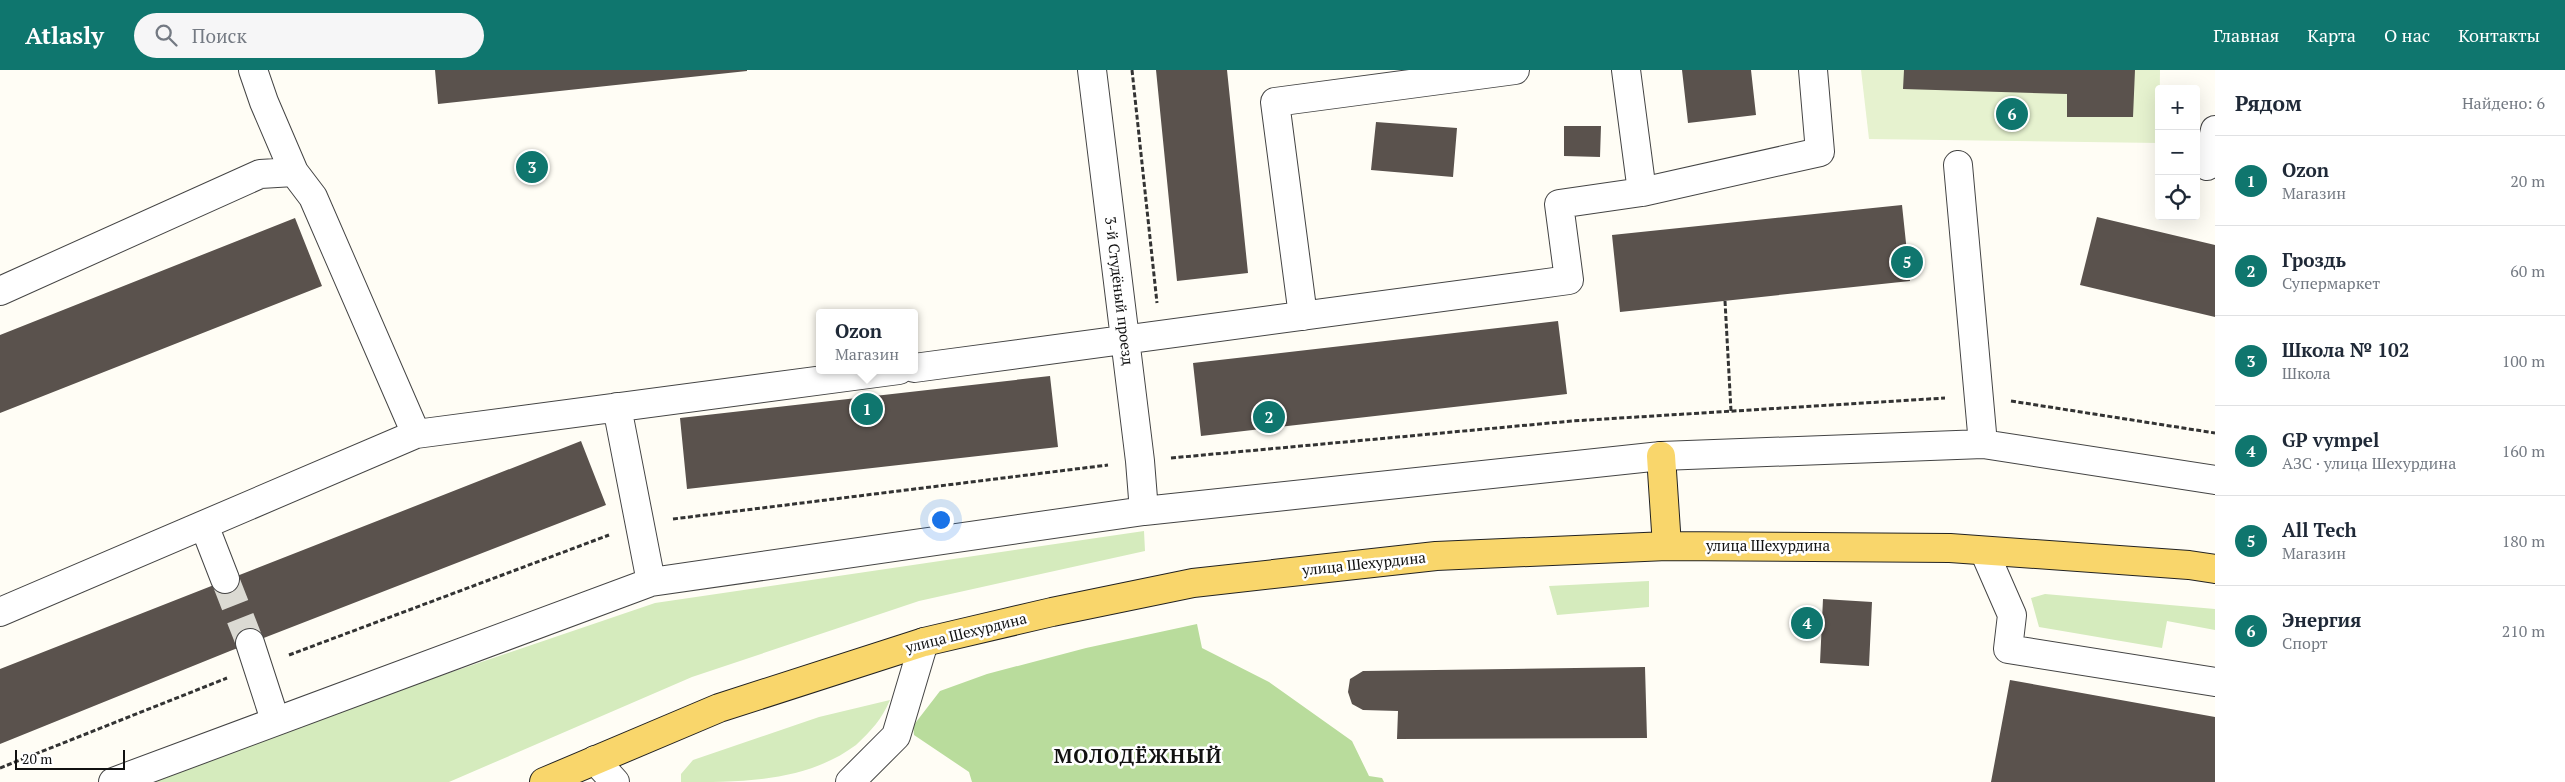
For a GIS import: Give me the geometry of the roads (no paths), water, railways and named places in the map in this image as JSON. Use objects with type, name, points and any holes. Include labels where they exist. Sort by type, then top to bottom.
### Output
[{"type":"main road","points":[[1661,456],[1667,546]]},
{"type":"main road","name":"улица Шехурдина","points":[[544,782],[719,708],[924,642],[1052,612],[1193,583],[1436,556],[1667,546],[1950,548],[2189,565],[2215,569]]},
{"type":"street","points":[[253,70],[264,102],[294,172],[313,196],[416,434]]},
{"type":"street","name":"3-й Студёный проезд","points":[[1092,70],[1144,511]]},
{"type":"street","points":[[1303,316],[1275,102],[1515,70]]},
{"type":"street","points":[[1626,70],[1642,192]]},
{"type":"street","points":[[918,367],[1569,280],[1559,204],[1642,192],[1820,152],[1813,70]]},
{"type":"street","points":[[2207,166],[2215,130]]},
{"type":"street","points":[[1958,165],[1983,444]]},
{"type":"street","points":[[0,291],[260,174],[294,172]]},
{"type":"street","points":[[0,612],[416,434],[869,374]]},
{"type":"street","points":[[617,407],[651,582]]},
{"type":"street","points":[[126,780],[275,720],[651,582],[1144,511],[1661,456],[1983,444],[2215,480]]},
{"type":"street","points":[[204,525],[225,579]]},
{"type":"street","points":[[1984,550],[2012,616],[2008,649],[2215,682]]},
{"type":"street","points":[[850,782],[896,736],[924,642]]},
{"type":"street","points":[[250,643],[275,720]]},
{"type":"street","points":[[595,760],[615,782]]},
{"type":"tunnel","points":[[225,579],[250,643]]},
{"type":"place","name":"Энергия","points":[[2012,114]]},
{"type":"place","name":"Школа № 102","points":[[532,167]]},
{"type":"place","name":"All Tech","points":[[1907,262]]},
{"type":"place","name":"Ozon","points":[[867,409]]},
{"type":"place","name":"Гроздь","points":[[1269,417]]},
{"type":"place","name":"GP vympel","points":[[1807,623]]},
{"type":"district","name":"МОЛОДЁЖНЫЙ","points":[[1138,756]]}]
